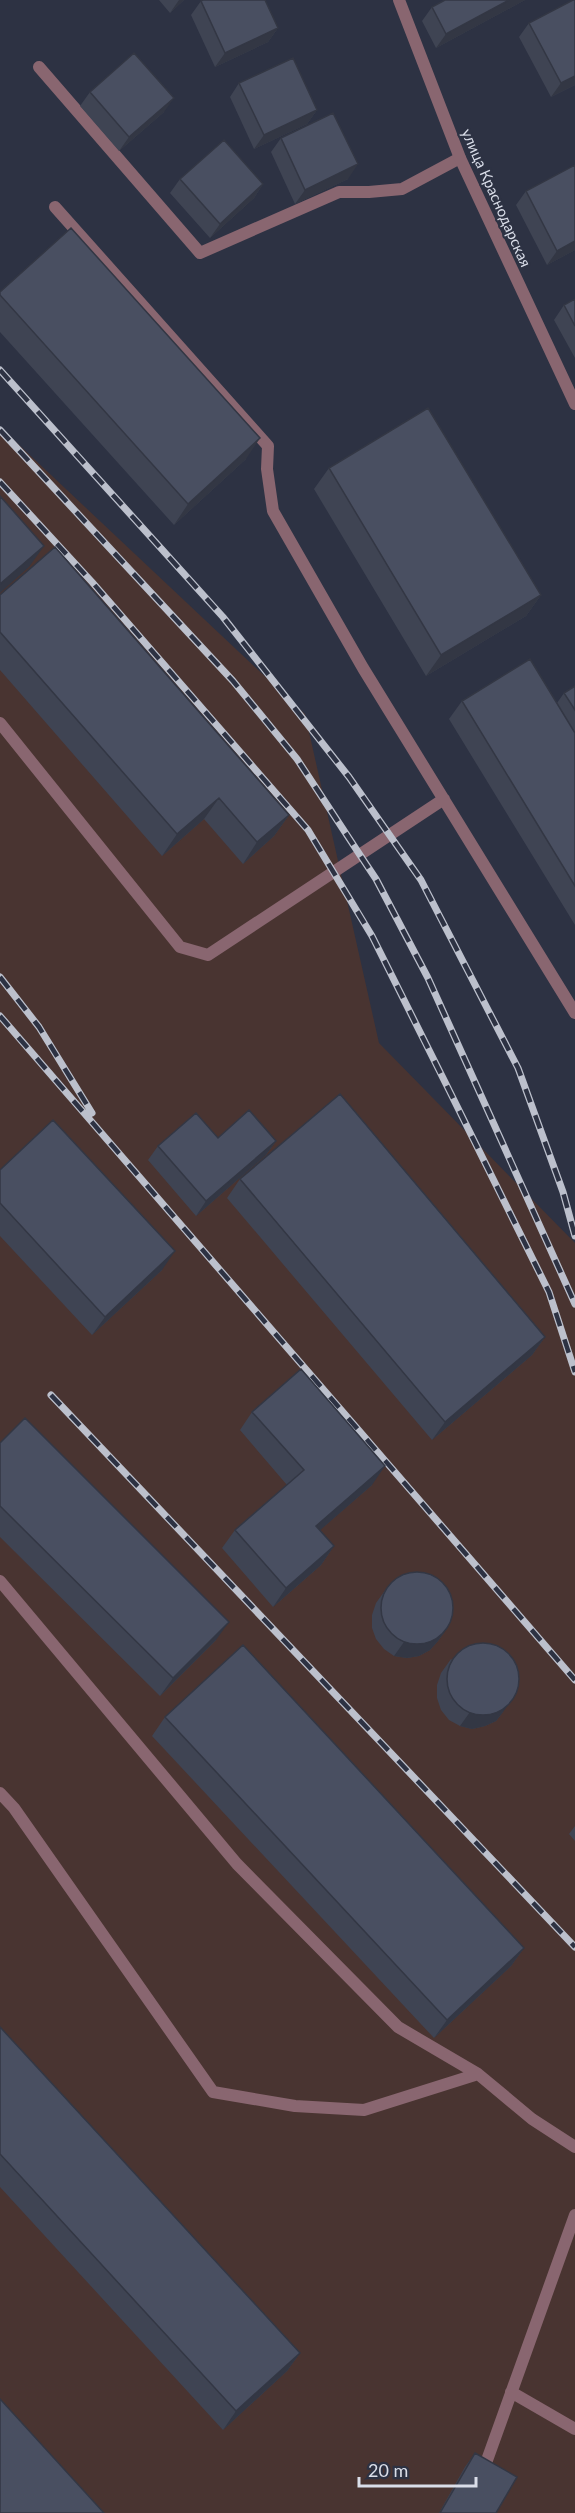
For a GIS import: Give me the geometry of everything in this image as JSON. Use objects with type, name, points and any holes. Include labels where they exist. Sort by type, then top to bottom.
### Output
[{"type":"street","name":"улица Краснодарская","points":[[399,0],[460,158],[575,404]]},
{"type":"street","points":[[39,67],[200,253],[339,192],[402,189],[460,158]]},
{"type":"street","points":[[55,207],[268,446],[267,469],[273,511],[363,668],[575,1013]]},
{"type":"street","points":[[0,723],[180,947],[208,955],[444,799]]},
{"type":"street","points":[[0,1581],[237,1864],[398,2027],[478,2074],[532,2119],[575,2148]]},
{"type":"street","points":[[0,1793],[14,1808],[213,2092],[294,2106],[364,2110],[478,2074]]},
{"type":"street","points":[[486,2463],[575,2215]]},
{"type":"street","points":[[511,2392],[575,2429]]},
{"type":"shaded area","points":[[0,427],[305,714],[379,1043],[575,1243],[575,2513],[0,2513]]},
{"type":"building","points":[[265,0],[278,28],[225,53],[201,1]]},
{"type":"building","points":[[445,0],[509,0],[446,34],[432,7]]},
{"type":"building","points":[[575,0],[575,76],[561,83],[529,23]]},
{"type":"building","points":[[134,53],[174,98],[129,137],[90,92]]},
{"type":"building","points":[[293,58],[317,110],[264,135],[239,83]]},
{"type":"building","points":[[333,113],[358,164],[305,190],[281,138]]},
{"type":"building","points":[[224,140],[263,184],[220,224],[180,179]]},
{"type":"building","points":[[575,165],[575,241],[557,251],[526,191]]},
{"type":"building","points":[[71,228],[260,438],[188,504],[0,295],[0,292]]},
{"type":"building","points":[[575,299],[575,326],[564,305]]},
{"type":"building","points":[[428,408],[541,595],[441,655],[329,468]]},
{"type":"building","points":[[0,496],[44,546],[0,584]]},
{"type":"building","points":[[55,547],[289,815],[257,842],[219,798],[177,834],[0,632],[0,595]]},
{"type":"building","points":[[530,659],[575,733],[575,886],[462,701]]},
{"type":"building","points":[[575,686],[575,710],[564,693]]},
{"type":"building","points":[[340,1094],[545,1337],[445,1422],[240,1179]]},
{"type":"building","points":[[249,1110],[276,1141],[206,1201],[158,1146],[196,1113],[218,1138]]},
{"type":"building","points":[[53,1120],[175,1251],[105,1317],[0,1203],[0,1170]]},
{"type":"building","points":[[301,1369],[385,1466],[316,1526],[334,1546],[286,1588],[235,1530],[304,1470],[252,1412]]},
{"type":"building","points":[[25,1418],[229,1622],[173,1678],[0,1506],[0,1443]]},
{"type":"building","points":[[417,1572],[437,1578],[447,1588],[453,1608],[447,1628],[437,1638],[417,1644],[397,1638],[387,1628],[381,1608],[387,1588],[397,1578]]},
{"type":"building","points":[[483,1643],[503,1649],[513,1659],[519,1679],[513,1699],[503,1709],[483,1715],[463,1709],[453,1699],[447,1679],[453,1659],[463,1649]]},
{"type":"building","points":[[243,1645],[524,1948],[447,2020],[165,1717]]},
{"type":"building","points":[[0,2027],[300,2353],[236,2411],[0,2154]]},
{"type":"building","points":[[0,2399],[104,2513],[0,2513]]},
{"type":"building","points":[[475,2453],[517,2477],[496,2513],[440,2513]]},
{"type":"railway","points":[[0,370],[223,617],[349,777],[421,880],[518,1068],[563,1192],[575,1236]]},
{"type":"railway","points":[[0,430],[233,681],[297,759],[376,879],[428,978],[575,1304]]},
{"type":"railway","points":[[0,482],[92,582],[308,830],[372,936],[549,1292],[575,1372]]},
{"type":"railway","points":[[0,977],[39,1027],[92,1113]]},
{"type":"railway","points":[[0,1016],[575,1680]]},
{"type":"railway","points":[[51,1395],[575,1947]]}]
